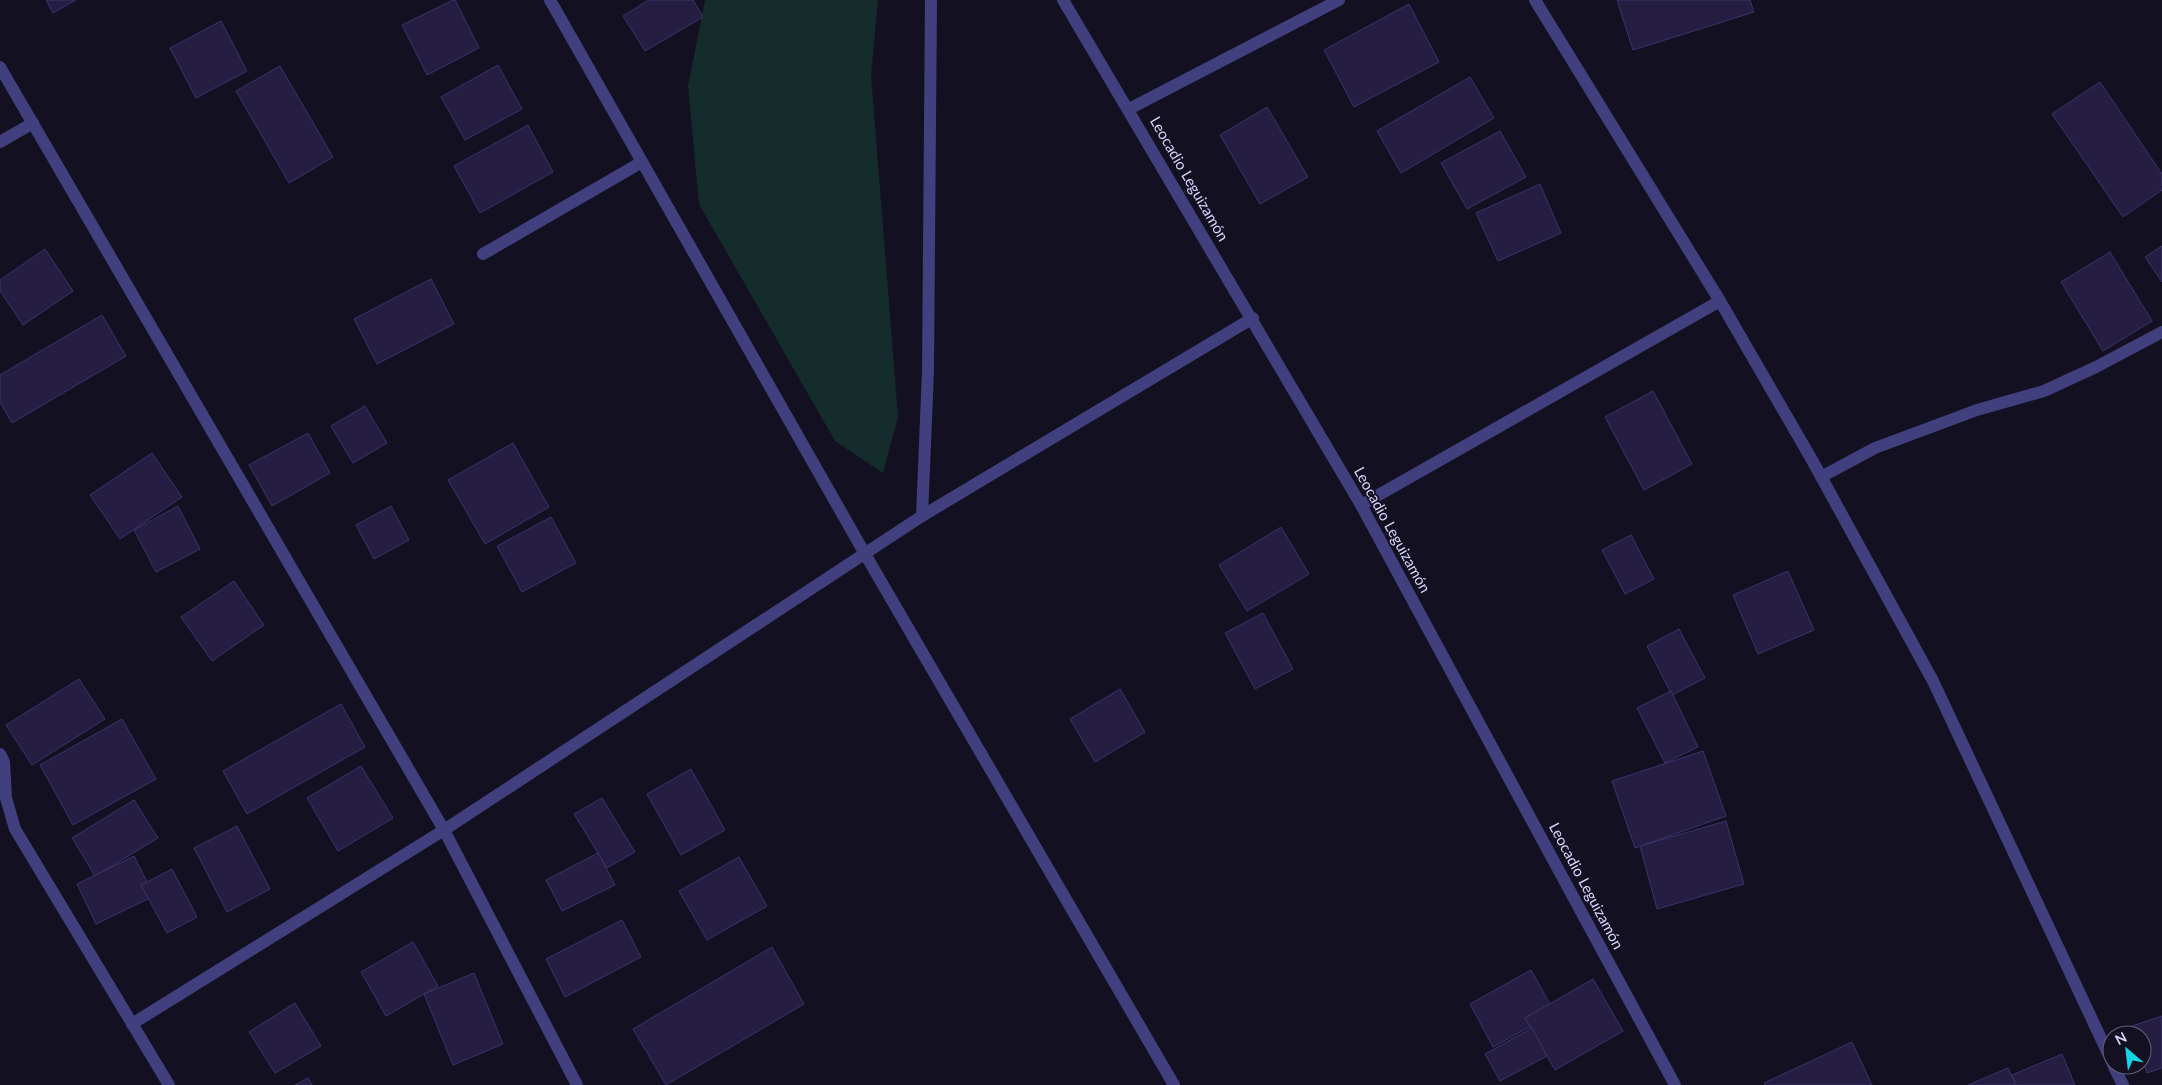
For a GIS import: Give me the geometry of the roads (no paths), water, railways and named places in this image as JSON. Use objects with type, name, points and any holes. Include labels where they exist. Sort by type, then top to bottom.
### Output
[{"type":"street","points":[[550,0],[865,554],[1174,1085]]},
{"type":"street","points":[[922,516],[928,371],[931,0]]},
{"type":"street","name":"Leocadio Leguizamón","points":[[1063,0],[1253,318],[1361,505],[1676,1085]]},
{"type":"street","points":[[1129,109],[1339,0]]},
{"type":"street","points":[[1535,0],[1720,301],[1821,477],[1933,681],[2102,1041]]},
{"type":"street","points":[[0,68],[444,830],[578,1085]]},
{"type":"street","points":[[0,142],[33,123]]},
{"type":"street","points":[[483,254],[642,162]]},
{"type":"street","points":[[1361,505],[1720,301]]},
{"type":"street","points":[[132,1024],[444,830],[922,516],[1253,318]]},
{"type":"street","points":[[1821,477],[1875,448],[1977,410],[2044,391],[2096,367],[2162,332]]},
{"type":"street","points":[[0,754],[4,762],[6,798],[15,829],[169,1085]]}]
